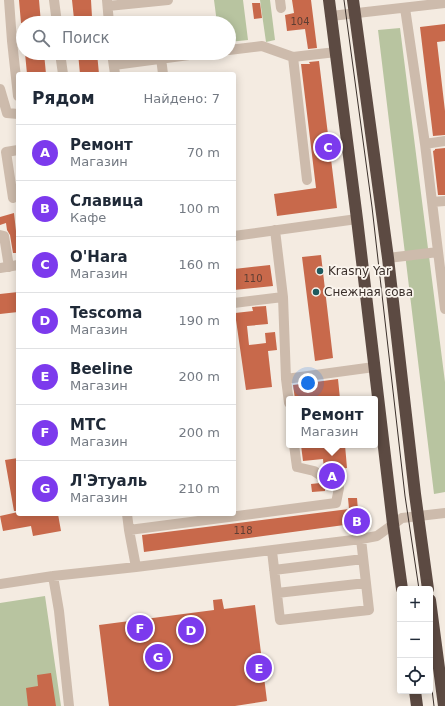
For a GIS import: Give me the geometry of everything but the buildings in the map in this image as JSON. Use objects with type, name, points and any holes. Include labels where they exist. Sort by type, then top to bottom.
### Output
[{"type":"highway","points":[[329,0],[378,396]]},
{"type":"highway","points":[[353,0],[388,258],[428,586]]},
{"type":"highway","points":[[378,400],[402,586]]},
{"type":"highway","points":[[433,622],[444,706]]},
{"type":"highway","points":[[415,694],[417,706]]},
{"type":"street","points":[[9,0],[16,78]]},
{"type":"street","points":[[54,0],[56,16]]},
{"type":"street","points":[[108,16],[107,3],[168,0]]},
{"type":"street","points":[[331,16],[445,3]]},
{"type":"street","points":[[406,8],[425,144],[445,307]]},
{"type":"street","points":[[12,41],[16,40]]},
{"type":"street","points":[[236,49],[262,46],[293,57],[336,52]]},
{"type":"street","points":[[293,57],[307,180]]},
{"type":"street","points":[[61,60],[63,72]]},
{"type":"street","points":[[114,69],[152,60]]},
{"type":"street","points":[[161,60],[163,72]]},
{"type":"street","points":[[0,89],[7,113],[16,114]]},
{"type":"street","points":[[425,144],[445,141]]},
{"type":"street","points":[[13,198],[3,150],[16,150]]},
{"type":"street","points":[[432,202],[445,201]]},
{"type":"street","points":[[236,236],[357,219]]},
{"type":"street","points":[[275,230],[282,296],[288,396]]},
{"type":"street","points":[[0,235],[4,236],[9,266]]},
{"type":"street","points":[[388,258],[438,252]]},
{"type":"street","points":[[236,303],[282,296]]},
{"type":"street","points":[[286,379],[374,367]]},
{"type":"street","points":[[129,530],[336,503],[339,488],[314,471],[298,467],[295,448]]},
{"type":"street","points":[[0,584],[53,576],[272,551],[361,539],[377,536],[402,518],[445,513]]},
{"type":"street","points":[[127,516],[136,567]]},
{"type":"street","points":[[272,551],[280,620],[369,610],[361,539]]},
{"type":"street","points":[[274,570],[363,559]]},
{"type":"street","points":[[53,576],[59,612],[69,706]]},
{"type":"street","points":[[277,593],[366,583]]},
{"type":"green space","points":[[214,0],[243,0],[248,40],[236,41],[236,16],[216,16]]},
{"type":"green space","points":[[260,0],[270,0],[275,40],[266,42]]},
{"type":"green space","points":[[400,28],[445,382],[445,492],[434,494],[378,30]]},
{"type":"green space","points":[[45,596],[61,706],[0,706],[0,603]]},
{"type":"tram line","points":[[344,0],[372,207],[405,496],[419,586]]},
{"type":"tram line","points":[[433,694],[434,706]]},
{"type":"place","name":"O'Hara","points":[[328,147]]},
{"type":"place","name":"Krasny Yar","points":[[320,271]]},
{"type":"place","name":"Снежная сова","points":[[316,292]]},
{"type":"place","name":"Ремонт","points":[[332,476]]},
{"type":"place","name":"Славица","points":[[357,521]]},
{"type":"place","name":"МТС","points":[[140,628]]},
{"type":"place","name":"Tescoma","points":[[191,630]]},
{"type":"place","name":"Л'Этуаль","points":[[158,657]]},
{"type":"place","name":"Beeline","points":[[259,668]]}]
